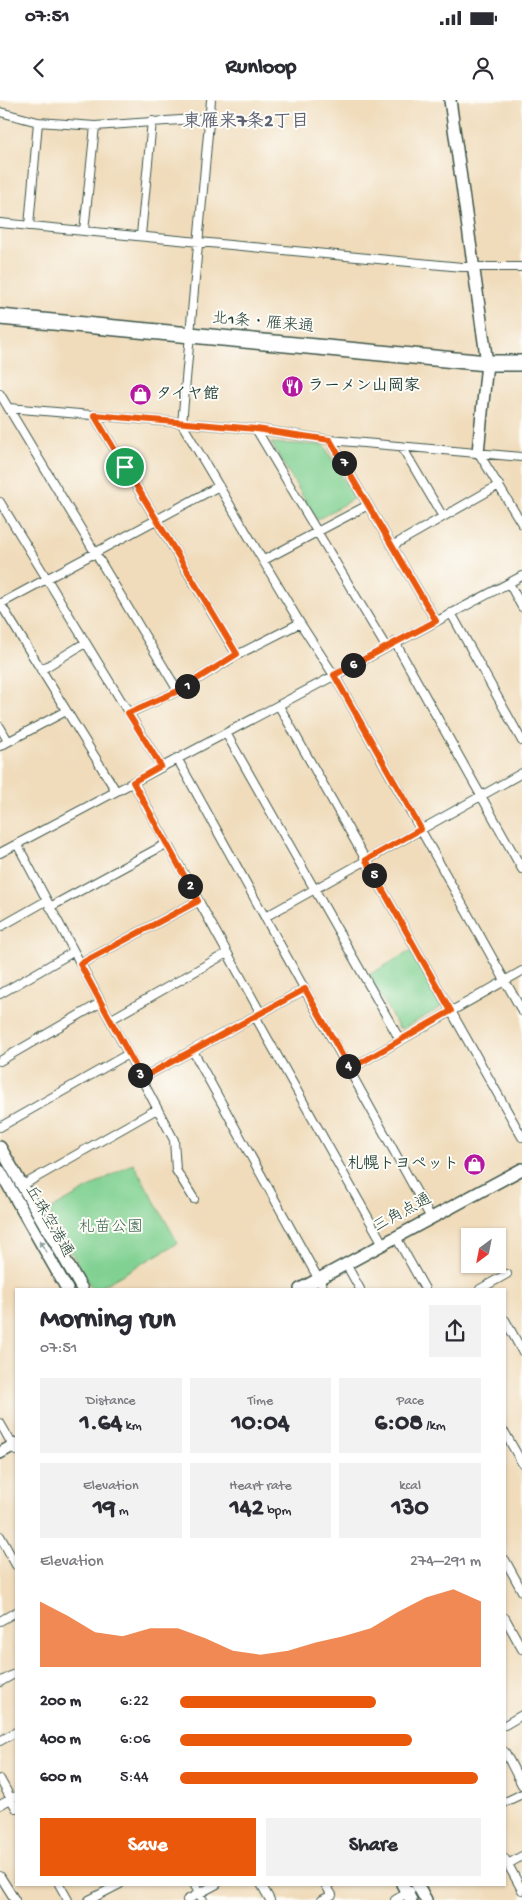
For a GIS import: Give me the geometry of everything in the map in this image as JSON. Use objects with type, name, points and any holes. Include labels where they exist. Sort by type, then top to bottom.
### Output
[{"type":"highway","name":"北1条・雁来通","points":[[0,317],[487,363],[522,363]]},
{"type":"street","points":[[211,100],[182,424],[300,623],[334,675],[522,1011]]},
{"type":"street","points":[[450,100],[487,363],[478,452],[522,524]]},
{"type":"street","points":[[0,112],[38,122],[95,126],[209,118]]},
{"type":"street","points":[[141,235],[152,121]]},
{"type":"street","points":[[29,226],[38,122]]},
{"type":"street","points":[[84,232],[95,126]]},
{"type":"street","points":[[0,223],[474,266],[522,267]]},
{"type":"street","points":[[0,394],[96,551],[178,691]]},
{"type":"street","points":[[9,408],[256,429],[330,440],[522,457]]},
{"type":"street","points":[[94,415],[237,654]]},
{"type":"street","points":[[256,429],[386,647]]},
{"type":"street","points":[[330,440],[436,621]]},
{"type":"street","points":[[402,447],[443,517]]},
{"type":"street","points":[[116,791],[0,603],[219,486]]},
{"type":"street","points":[[392,546],[499,486]]},
{"type":"street","points":[[0,502],[161,766]]},
{"type":"street","points":[[264,560],[368,505]]},
{"type":"street","points":[[0,842],[3,852],[161,766],[279,706],[395,642],[522,576]]},
{"type":"street","points":[[509,583],[522,607]]},
{"type":"street","points":[[451,613],[522,741]]},
{"type":"street","points":[[128,713],[178,691],[237,654],[300,623]]},
{"type":"street","points":[[395,642],[522,869]]},
{"type":"street","points":[[41,670],[85,643]]},
{"type":"street","points":[[279,706],[522,1136]]},
{"type":"street","points":[[0,746],[66,711]]},
{"type":"street","points":[[0,727],[8,741]]},
{"type":"street","points":[[226,733],[400,1040]]},
{"type":"street","points":[[177,758],[431,1218]]},
{"type":"street","points":[[265,917],[522,773]]},
{"type":"street","points":[[133,782],[383,1244]]},
{"type":"street","points":[[17,844],[174,1140],[176,1170],[194,1199]]},
{"type":"street","points":[[0,927],[166,844]]},
{"type":"street","points":[[80,964],[198,901]]},
{"type":"street","points":[[0,994],[73,952]]},
{"type":"street","points":[[110,1020],[227,953]]},
{"type":"street","points":[[350,1069],[522,971]]},
{"type":"street","points":[[142,1078],[305,989]]},
{"type":"street","points":[[0,1061],[100,1003]]},
{"type":"street","points":[[193,1051],[321,1284]]},
{"type":"street","points":[[0,1127],[128,1054]]},
{"type":"street","points":[[23,1185],[157,1109]]},
{"type":"street","name":"丘珠空港通","points":[[0,1147],[4,1164],[23,1185],[81,1288]]},
{"type":"street","name":"三角点通","points":[[304,1288],[321,1284],[346,1264],[522,1169]]},
{"type":"street","name":"丘珠空港通","points":[[0,1171],[66,1288]]},
{"type":"street","points":[[396,1237],[424,1288]]},
{"type":"street","points":[[346,1264],[359,1288]]},
{"type":"street","points":[[485,1288],[507,1274]]},
{"type":"street","points":[[506,1322],[522,1351]]},
{"type":"street","points":[[0,1423],[15,1446],[0,1452]]},
{"type":"street","points":[[506,1435],[522,1463]]},
{"type":"street","points":[[0,1536],[15,1563]]},
{"type":"street","points":[[506,1562],[522,1591]]},
{"type":"street","points":[[0,1621],[15,1613]]},
{"type":"street","points":[[506,1620],[522,1649]]},
{"type":"street","points":[[0,1682],[15,1674]]},
{"type":"street","points":[[506,1723],[522,1715]]},
{"type":"street","points":[[0,1741],[15,1733]]},
{"type":"street","points":[[506,1754],[522,1785]]},
{"type":"street","points":[[0,1779],[14,1797],[0,1804]]},
{"type":"street","points":[[506,1802],[522,1794]]},
{"type":"street","points":[[522,1856],[506,1862],[522,1890]]},
{"type":"street","points":[[0,1876],[15,1900]]},
{"type":"street","points":[[60,1886],[68,1900]]},
{"type":"street","points":[[89,1900],[116,1886]]},
{"type":"street","points":[[187,1900],[201,1897],[215,1886]]},
{"type":"street","points":[[262,1886],[270,1900]]},
{"type":"street","points":[[322,1900],[332,1895],[326,1886]]},
{"type":"street","points":[[419,1886],[426,1900]]},
{"type":"street","points":[[394,1900],[407,1892]]},
{"type":"green space","points":[[271,443],[324,445],[354,498],[317,520]]},
{"type":"green space","points":[[410,951],[441,1004],[440,1008],[402,1029],[398,1027],[369,975]]},
{"type":"green space","name":"札苗公園","points":[[133,1163],[178,1243],[99,1288],[91,1288],[48,1211]]},
{"type":"place","name":"ラーメン山岡家","points":[[292,387]]},
{"type":"place","name":"タイヤ館","points":[[140,395]]},
{"type":"place","name":"札幌トヨペット","points":[[475,1165]]},
{"type":"district","name":"東雁来7条2丁目","points":[[246,122]]},
{"type":"route","points":[[94,415],[256,429],[330,440],[436,621],[334,675],[421,829],[366,860],[451,1011],[350,1069],[305,989],[142,1078],[80,964],[198,901],[133,782],[161,766],[128,713],[178,691],[237,654],[125,467],[94,415]]}]
